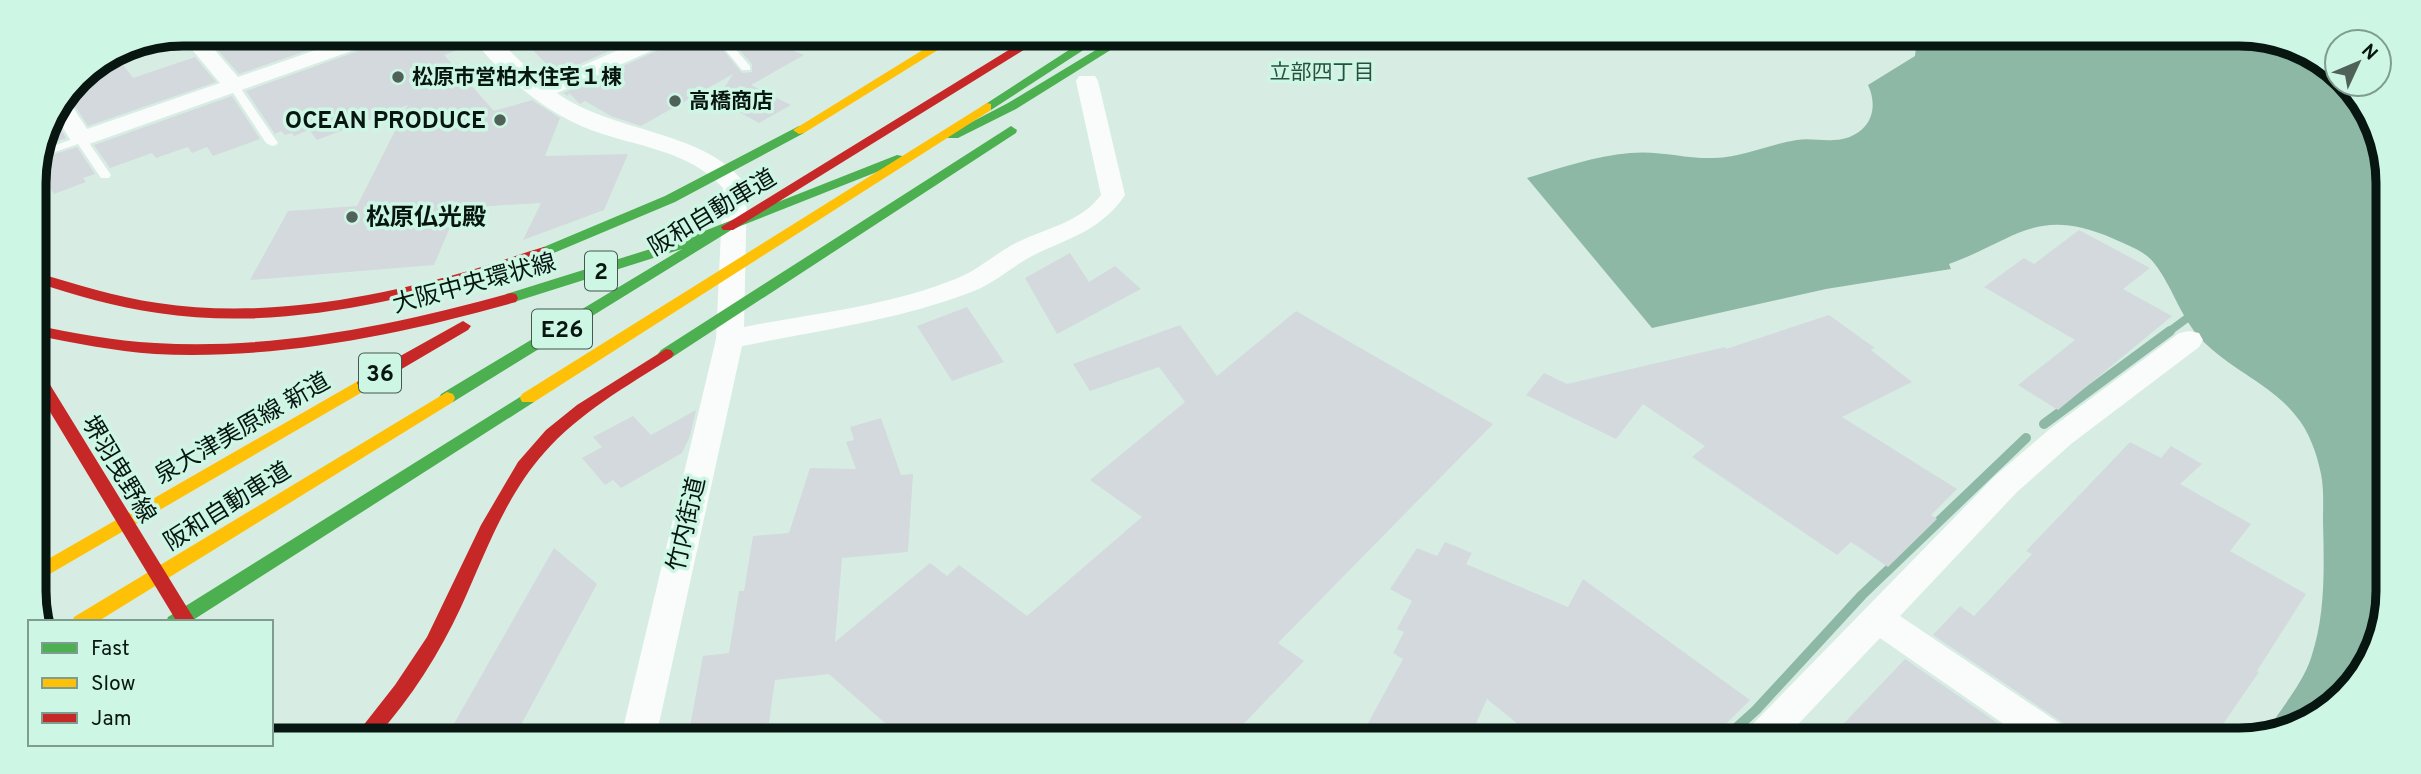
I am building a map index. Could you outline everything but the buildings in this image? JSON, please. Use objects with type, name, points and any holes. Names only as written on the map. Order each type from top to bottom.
[{"type":"main road","name":"大阪中央環状線","points":[[46,282],[80,296],[142,308],[244,313],[349,304],[416,292],[530,259],[601,231],[724,172],[937,46]]},
{"type":"main road","name":"阪和自動車道","points":[[84,620],[1024,46]]},
{"type":"main road","name":"E26","points":[[178,620],[1083,46]]},
{"type":"main road","name":"大阪中央環状線","points":[[46,332],[102,343],[175,349],[223,349],[337,339],[467,312],[665,249],[877,168],[1013,106],[1111,46]]},
{"type":"main road","points":[[1122,58],[1140,46]]},
{"type":"main road","points":[[371,728],[416,671],[451,609],[492,517],[538,451],[580,412],[730,325],[1030,118]]},
{"type":"main road","points":[[621,237],[724,172]]},
{"type":"main road","name":"泉大津美原線 新道","points":[[46,569],[416,351],[590,255]]},
{"type":"main road","name":"堺羽曳野線","points":[[46,392],[186,620]]},
{"type":"street","points":[[200,46],[233,85]]},
{"type":"street","points":[[65,113],[81,139],[341,46]]},
{"type":"street","points":[[494,46],[542,92],[577,116],[607,129],[699,156],[724,172]]},
{"type":"street","points":[[542,92],[639,46]]},
{"type":"street","points":[[730,325],[919,301],[972,282],[1009,256],[1104,210],[1113,195],[1087,81]]},
{"type":"street","name":"竹内街道","points":[[640,728],[730,325],[737,200],[735,187],[724,172]]},
{"type":"street","points":[[1772,728],[2006,484],[2061,436],[2189,340]]},
{"type":"street","points":[[1877,618],[2038,728]]},
{"type":"lane","points":[[727,46],[746,68]]},
{"type":"lane","points":[[233,85],[272,143]]},
{"type":"lane","points":[[49,151],[81,139],[106,175]]},
{"type":"shaded area","points":[[1914,46],[2257,47],[2274,50],[2307,64],[2323,75],[2323,98],[2346,98],[2352,106],[2368,138],[2376,182],[2376,592],[2371,627],[2357,660],[2329,695],[2307,710],[2271,725],[2307,668],[2316,641],[2322,607],[2323,492],[2312,443],[2301,422],[2286,405],[2201,339],[2187,321],[2161,272],[2141,252],[2087,229],[2065,225],[2045,226],[2027,230],[1949,264],[1951,269],[1826,289],[1652,328],[1527,178],[1617,155],[1641,152],[1714,158],[1797,140],[1845,138],[1855,134],[1868,122],[1873,105],[1868,85],[1915,56]]},
{"type":"waterway","points":[[2167,333],[2186,319]]},
{"type":"waterway","points":[[2044,424],[2170,331]]},
{"type":"waterway","points":[[1736,728],[1862,595],[2026,438]]},
{"type":"traffic: fast","points":[[987,107],[1083,46]]},
{"type":"traffic: fast","points":[[953,135],[1012,106],[1111,46]]},
{"type":"traffic: fast","points":[[544,252],[670,199],[799,130]]},
{"type":"traffic: fast","points":[[666,354],[1011,130]]},
{"type":"traffic: fast","points":[[511,298],[694,240],[897,159]]},
{"type":"traffic: fast","points":[[447,398],[728,227]]},
{"type":"traffic: fast","points":[[178,620],[528,398]]},
{"type":"traffic: slow","points":[[799,130],[938,46]]},
{"type":"traffic: slow","points":[[528,398],[987,107]]},
{"type":"traffic: slow","points":[[46,569],[365,383]]},
{"type":"traffic: slow","points":[[84,620],[447,398]]},
{"type":"traffic: jam","points":[[728,227],[1024,46]]},
{"type":"traffic: jam","points":[[46,281],[97,297],[160,309],[225,313],[290,310],[355,302],[419,289],[544,252]]},
{"type":"traffic: jam","points":[[46,332],[136,347],[257,347],[386,329],[511,298]]},
{"type":"traffic: jam","points":[[365,383],[463,326]]},
{"type":"traffic: jam","points":[[372,728],[402,691],[423,659],[451,608],[489,525],[511,486],[538,449],[582,409],[666,354]]},
{"type":"traffic: jam","points":[[46,392],[186,620]]},
{"type":"place","name":"松原市営柏木住宅１棟","points":[[398,77]]},
{"type":"place","name":"高橋商店","points":[[675,101]]},
{"type":"place","name":"OCEAN PRODUCE","points":[[500,120]]},
{"type":"place","name":"松原仏光殿","points":[[352,217]]},
{"type":"district","name":"立部四丁目","points":[[1322,72]]}]
